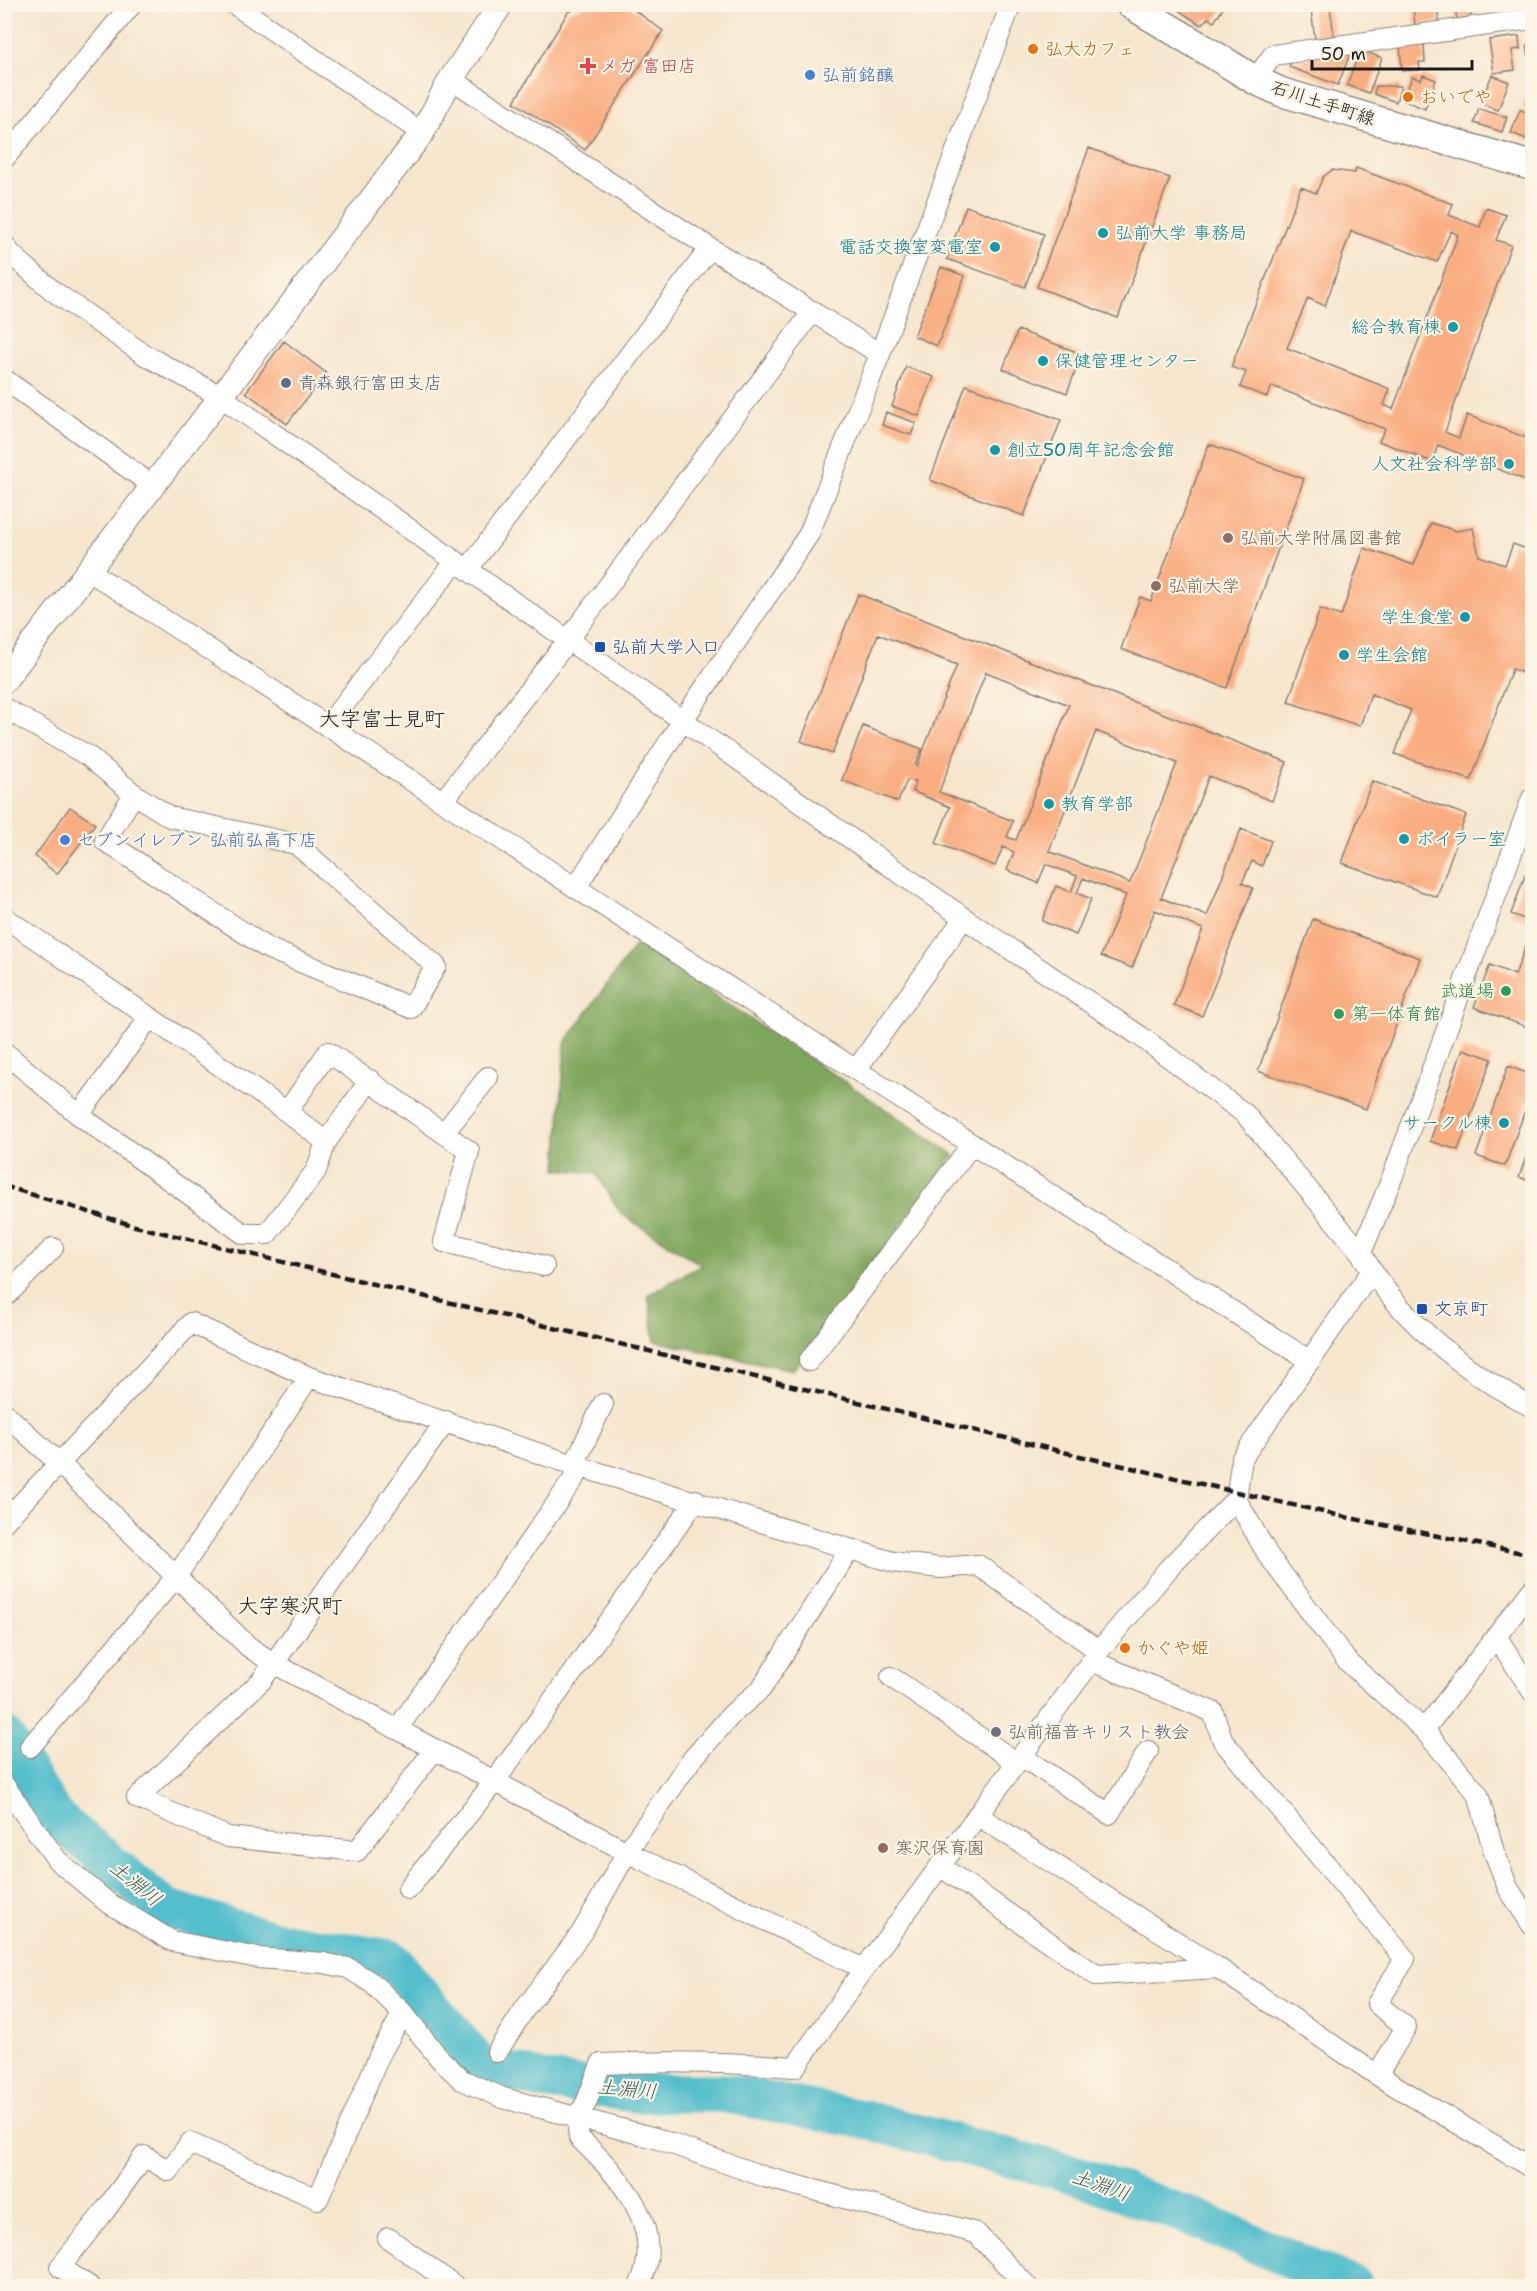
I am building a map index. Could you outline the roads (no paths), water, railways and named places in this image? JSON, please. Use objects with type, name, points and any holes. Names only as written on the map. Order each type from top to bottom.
[{"type":"main road","name":"石川土手町線","points":[[1130,4],[1255,80],[1281,92],[1533,166]]},
{"type":"street","points":[[4,159],[132,4]]},
{"type":"street","points":[[234,4],[422,133]]},
{"type":"street","points":[[4,681],[422,133],[451,80],[501,4]]},
{"type":"street","points":[[576,887],[683,720],[809,534],[880,354],[1011,4]]},
{"type":"street","points":[[1255,80],[1273,55],[1533,19]]},
{"type":"street","points":[[451,80],[710,248],[880,354]]},
{"type":"street","points":[[328,725],[462,565],[710,248]]},
{"type":"street","points":[[7,253],[53,291],[145,355],[220,396],[964,918],[1140,1036],[1245,1114],[1361,1253],[1371,1272],[1424,1330],[1500,1390],[1533,1407]]},
{"type":"street","points":[[444,800],[568,640],[813,311]]},
{"type":"street","points":[[4,379],[153,486]]},
{"type":"street","points":[[89,571],[856,1070],[1310,1361]]},
{"type":"street","points":[[4,708],[88,756],[134,794],[170,817],[296,844],[436,966],[411,1008],[267,948],[105,842],[134,794]]},
{"type":"street","points":[[1361,1253],[1392,1178],[1533,798]]},
{"type":"street","points":[[4,917],[287,1112],[326,1142]]},
{"type":"street","points":[[856,1070],[964,918]]},
{"type":"street","points":[[79,1115],[150,1017]]},
{"type":"street","points":[[287,1112],[328,1052],[469,1151],[444,1242],[544,1266]]},
{"type":"street","points":[[4,1053],[79,1115],[244,1234],[267,1234],[316,1171],[326,1142],[369,1080]]},
{"type":"street","points":[[444,1133],[488,1077]]},
{"type":"street","points":[[809,1361],[972,1144]]},
{"type":"street","points":[[4,1298],[53,1248]]},
{"type":"street","points":[[645,2285],[649,2249],[640,2211],[612,2169],[579,2138],[582,2110],[602,2064],[678,2061],[738,2062],[795,2067],[864,1969],[1095,1656],[1169,1568],[1236,1499],[1242,1458],[1371,1272]]},
{"type":"street","points":[[4,1522],[191,1323],[309,1377],[578,1466],[696,1500],[893,1562],[939,1568],[978,1565],[1095,1656],[1213,1712],[1223,1742],[1405,1959],[1377,2004],[1406,2028],[1377,2075]]},
{"type":"street","points":[[30,1748],[176,1577],[309,1377]]},
{"type":"street","points":[[398,1728],[578,1466],[603,1404]]},
{"type":"street","points":[[4,1413],[249,1647],[273,1663],[627,1852],[864,1969]]},
{"type":"street","points":[[435,1749],[357,1851],[228,1837],[137,1798],[261,1682],[446,1421]]},
{"type":"street","points":[[1236,1499],[1268,1555],[1347,1660],[1424,1730],[1478,1794],[1494,1852],[1508,1888],[1533,1925]]},
{"type":"street","points":[[408,1888],[495,1781],[696,1500]]},
{"type":"street","points":[[497,2052],[524,2010],[582,1932],[627,1852],[689,1763],[732,1714],[760,1689],[850,1549]]},
{"type":"street","points":[[1424,1730],[1533,1590]]},
{"type":"street","points":[[1496,1636],[1533,1691]]},
{"type":"street","points":[[891,1677],[1018,1759],[1109,1814],[1148,1751]]},
{"type":"street","points":[[4,1785],[57,1860],[107,1902],[172,1941],[258,1959],[324,1963],[348,1968],[372,1983],[403,2013],[440,2060],[462,2080],[502,2098],[582,2110],[765,2177],[976,2233],[1027,2286]]},
{"type":"street","points":[[977,1815],[1218,1968],[1377,2075],[1533,2168]]},
{"type":"street","points":[[940,1866],[1096,1975],[1218,1968]]},
{"type":"street","points":[[89,2286],[60,2267],[104,2212],[144,2156],[169,2170],[190,2143],[318,2199],[380,2054],[403,2013]]},
{"type":"street","points":[[388,2238],[455,2286]]},
{"type":"waterway","name":"土淵川","points":[[4,1736],[55,1817],[165,1908],[272,1940],[391,1959],[480,2065],[543,2080],[634,2093],[723,2093],[866,2120],[1076,2175],[1192,2217],[1354,2286]]},
{"type":"railway","points":[[4,1186],[135,1226],[1080,1456],[1345,1517],[1532,1555]]},
{"type":"place","name":"弘大カフェ","points":[[1033,49]]},
{"type":"place","name":"メガ 富田店","points":[[588,66]]},
{"type":"place","name":"弘前銘醸","points":[[810,75]]},
{"type":"place","name":"おいでや","points":[[1408,97]]},
{"type":"place","name":"弘前大学 事務局","points":[[1103,233]]},
{"type":"place","name":"電話交換室変電室","points":[[995,247]]},
{"type":"place","name":"総合教育棟","points":[[1453,327]]},
{"type":"place","name":"保健管理センター","points":[[1043,361]]},
{"type":"place","name":"青森銀行富田支店","points":[[286,383]]},
{"type":"place","name":"創立50周年記念会館","points":[[995,450]]},
{"type":"place","name":"人文社会科学部","points":[[1509,464]]},
{"type":"place","name":"弘前大学附属図書館","points":[[1228,538]]},
{"type":"place","name":"弘前大学","points":[[1156,586]]},
{"type":"place","name":"学生食堂","points":[[1465,617]]},
{"type":"place","name":"弘前大学入口","points":[[600,647]]},
{"type":"place","name":"学生会館","points":[[1344,655]]},
{"type":"place","name":"教育学部","points":[[1049,804]]},
{"type":"place","name":"ボイラー室","points":[[1404,839]]},
{"type":"place","name":"セブンイレブン 弘前弘高下店","points":[[65,840]]},
{"type":"place","name":"武道場","points":[[1506,991]]},
{"type":"place","name":"第一体育館","points":[[1339,1014]]},
{"type":"place","name":"サークル棟","points":[[1504,1123]]},
{"type":"place","name":"文京町","points":[[1422,1309]]},
{"type":"place","name":"かぐや姫","points":[[1125,1648]]},
{"type":"place","name":"弘前福音キリスト教会","points":[[996,1732]]},
{"type":"place","name":"寒沢保育園","points":[[883,1848]]},
{"type":"district","name":"大字富士見町","points":[[382,719]]},
{"type":"district","name":"大字寒沢町","points":[[290,1606]]}]
